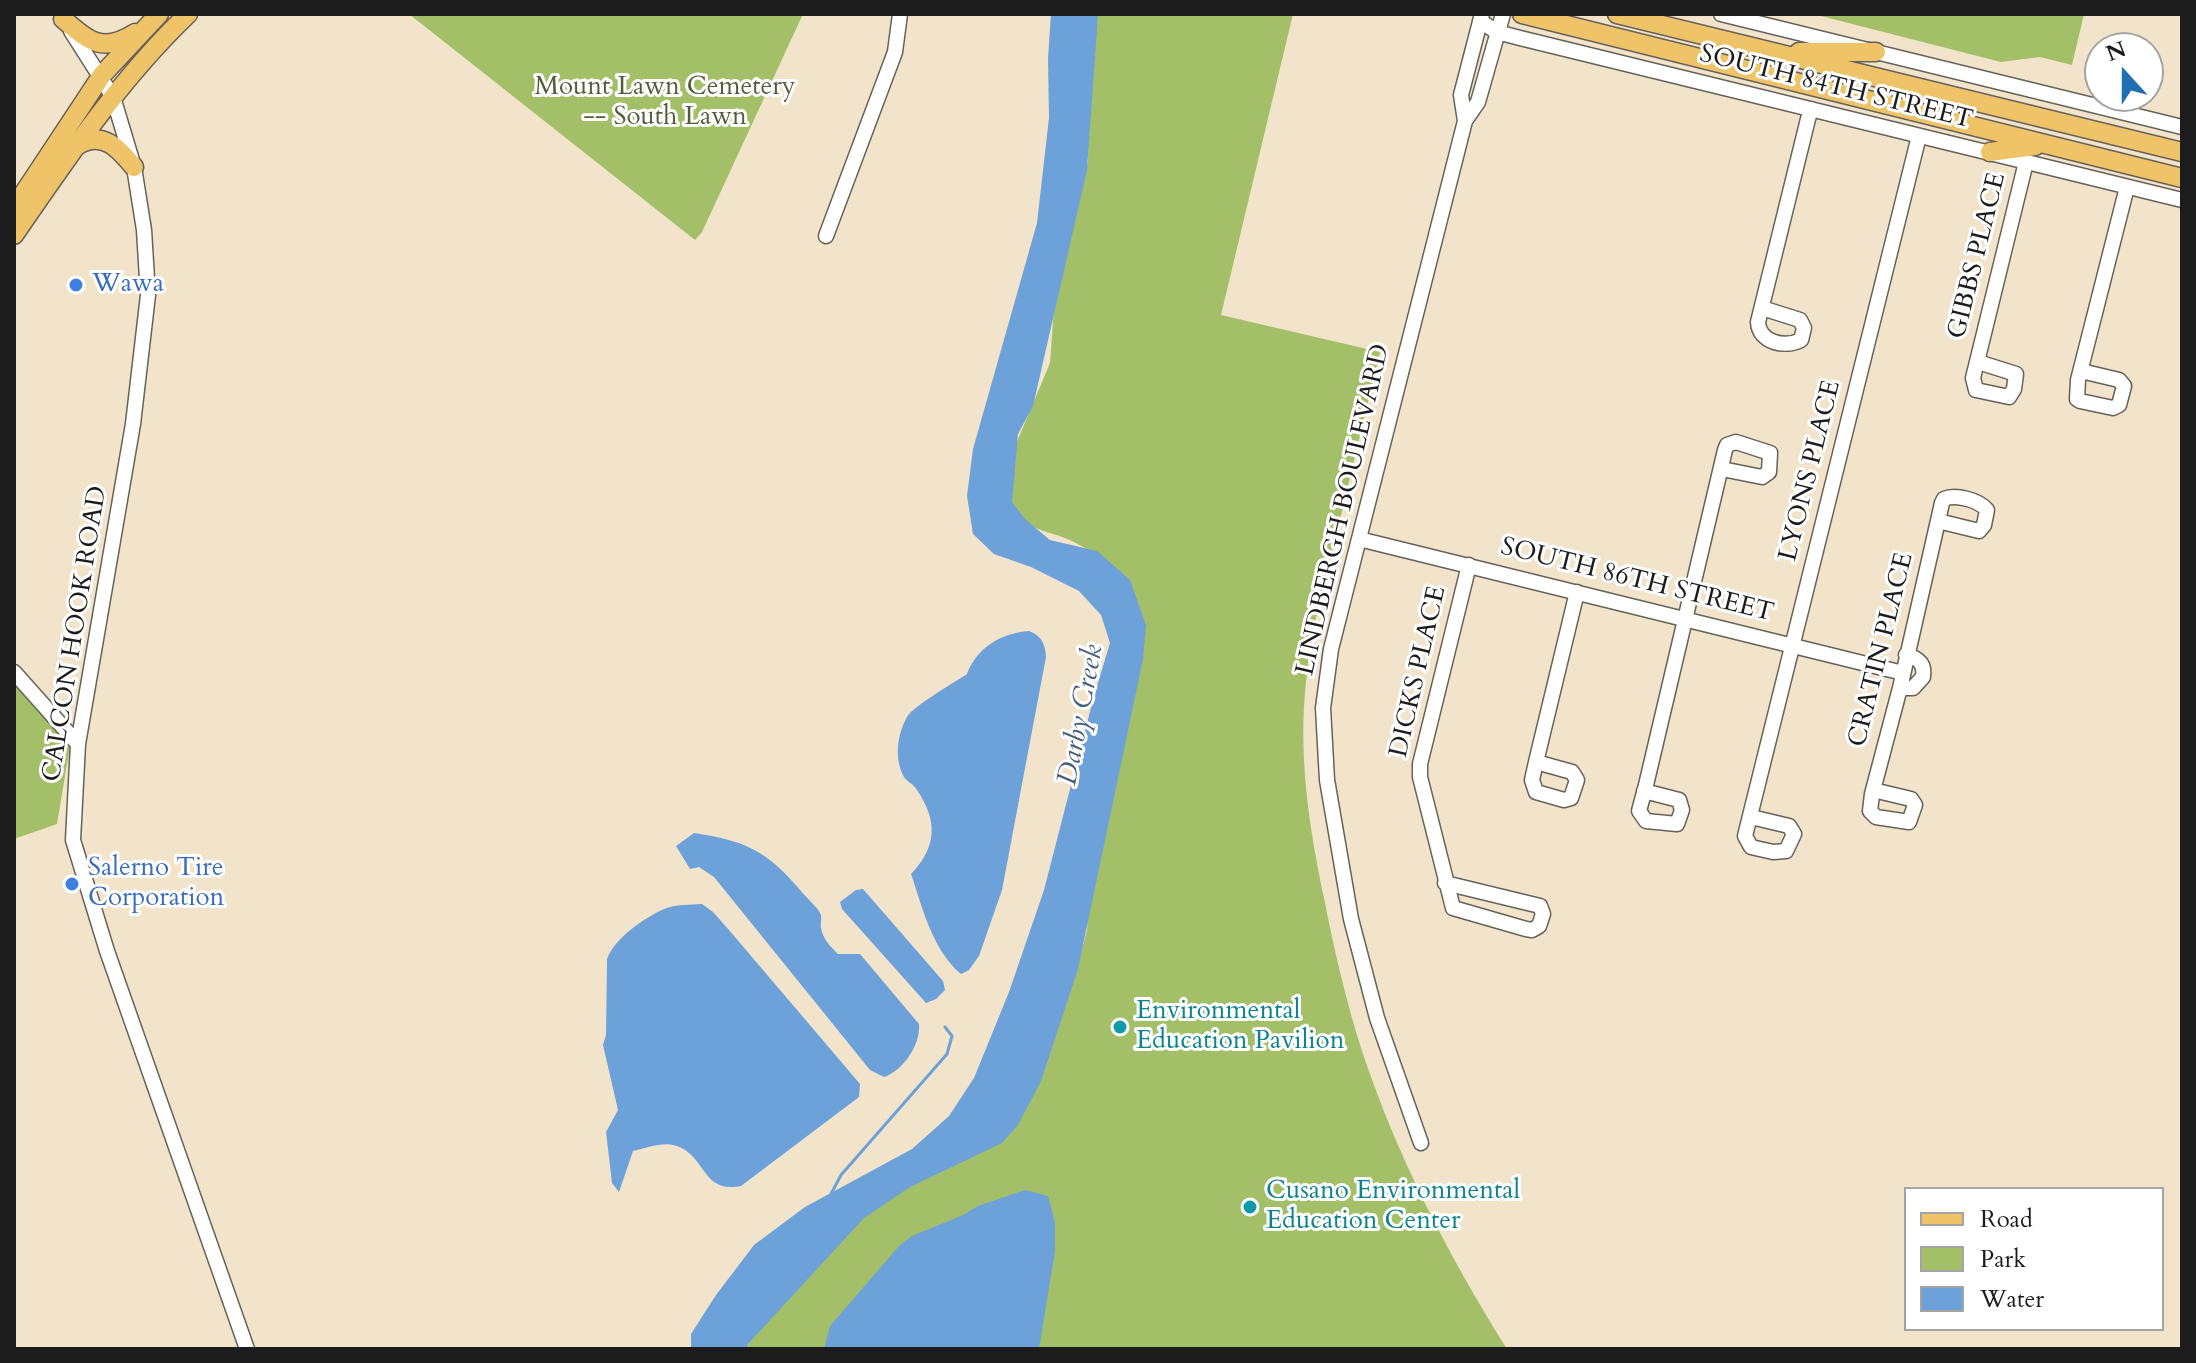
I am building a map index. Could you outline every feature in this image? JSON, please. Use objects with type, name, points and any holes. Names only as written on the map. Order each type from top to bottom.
[{"type":"main road","points":[[14,235],[113,97],[149,52],[188,14]]},
{"type":"main road","name":"SOUTH 84TH STREET","points":[[1522,14],[2182,178]]},
{"type":"main road","name":"SOUTH 84TH STREET","points":[[1617,14],[2182,152]]},
{"type":"main road","points":[[62,16],[89,40],[110,44],[133,34],[158,15]]},
{"type":"main road","points":[[14,208],[102,75],[158,15]]},
{"type":"main road","points":[[1769,51],[1876,52]]},
{"type":"main road","points":[[78,145],[94,139],[107,141],[120,150],[134,167]]},
{"type":"main road","points":[[1990,152],[2046,144]]},
{"type":"street","points":[[826,236],[895,52],[900,14]]},
{"type":"street","name":"LINDBERGH BOULEVARD","points":[[1421,1143],[1377,1018],[1354,933],[1327,780],[1323,708],[1331,649],[1465,121],[1478,102],[1503,14]]},
{"type":"street","name":"SOUTH 84TH STREET","points":[[1721,14],[2182,127]]},
{"type":"street","name":"CALCON HOOK ROAD","points":[[62,16],[102,75],[113,97],[134,167],[144,230],[147,304],[133,424],[78,744],[73,840],[107,951],[247,1349]]},
{"type":"street","name":"LINDBERGH BOULEVARD","points":[[1465,121],[1461,95],[1481,18]]},
{"type":"street","name":"SOUTH 84TH STREET","points":[[1481,18],[1497,32],[2182,200]]},
{"type":"street","points":[[1762,308],[1811,109]]},
{"type":"street","name":"LYONS PLACE","points":[[1751,817],[1919,136]]},
{"type":"street","name":"GIBBS PLACE","points":[[1978,362],[2026,162]]},
{"type":"street","points":[[2081,371],[2127,187]]},
{"type":"street","points":[[1644,791],[1722,469]]},
{"type":"street","name":"CRATIN PLACE","points":[[1873,790],[1938,521]]},
{"type":"street","name":"SOUTH 86TH STREET","points":[[1359,539],[1793,644],[1901,680]]},
{"type":"street","name":"DICKS PLACE","points":[[1445,883],[1540,906],[1543,914],[1539,926],[1526,929],[1457,910],[1451,904],[1445,883],[1420,777],[1420,764],[1469,565]]},
{"type":"street","points":[[1536,762],[1577,592]]},
{"type":"street","points":[[14,672],[78,744]]},
{"type":"green space","name":"Mount Lawn Cemetery -- South Lawn","points":[[409,14],[803,14],[702,232],[695,240]]},
{"type":"green space","points":[[1090,14],[1293,14],[1221,315],[1380,352],[1311,646],[1303,737],[1310,818],[1341,975],[1376,1090],[1426,1204],[1464,1278],[1507,1349],[747,1349],[753,1327],[791,1271],[903,1187],[1076,972],[1087,930],[1143,624],[1128,585],[1108,564],[1072,541],[1032,526],[1009,510],[1013,451],[1050,363],[1056,280],[1088,161]]},
{"type":"green space","points":[[1813,14],[2084,14],[2072,65],[2040,57],[2001,62]]},
{"type":"green space","points":[[14,681],[70,746],[57,824],[14,839]]},
{"type":"water","points":[[1051,14],[1098,14],[1087,170],[1033,406],[1018,434],[1012,502],[1025,519],[1050,540],[1097,551],[1130,580],[1146,625],[1143,659],[1078,969],[1041,1081],[1018,1125],[1002,1143],[910,1187],[864,1218],[748,1344],[747,1349],[691,1349],[691,1334],[754,1245],[805,1207],[912,1149],[949,1116],[974,1078],[1009,992],[1044,890],[1110,643],[1101,615],[1079,591],[1031,567],[994,554],[973,534],[967,496],[973,449],[1037,223],[1049,118]]},
{"type":"water","points":[[1029,631],[1042,641],[1046,657],[1002,890],[979,956],[969,970],[961,974],[936,941],[911,874],[926,854],[932,834],[924,801],[901,770],[899,739],[907,717],[925,701],[967,674],[984,649],[1000,638]]},
{"type":"water","points":[[694,833],[741,844],[765,857],[817,909],[821,915],[823,936],[835,951],[838,954],[860,954],[919,1024],[914,1048],[898,1069],[884,1077],[870,1070],[714,877],[699,867],[690,869],[676,846]]},
{"type":"water","points":[[863,889],[943,981],[945,990],[936,999],[926,1003],[842,909],[840,902],[856,890]]},
{"type":"water","points":[[702,904],[729,930],[860,1084],[859,1097],[741,1186],[719,1185],[686,1151],[666,1144],[633,1151],[619,1192],[612,1183],[606,1132],[618,1110],[603,1045],[606,1035],[607,959],[623,936],[648,918],[669,907]]},
{"type":"water","points":[[1025,1190],[1048,1196],[1055,1222],[1055,1251],[1039,1349],[824,1349],[830,1326],[899,1246],[912,1236],[978,1206]]},
{"type":"waterway","points":[[831,1194],[841,1175],[947,1054],[952,1036],[945,1027]]},
{"type":"place","name":"Wawa","points":[[76,285]]},
{"type":"place","name":"Salerno Tire Corporation","points":[[72,884]]},
{"type":"place","name":"Environmental Education Pavilion","points":[[1120,1027]]},
{"type":"place","name":"Cusano Environmental Education Center","points":[[1250,1207]]},
{"type":"water label","name":"Darby Creek","points":[[1082,715]]}]
